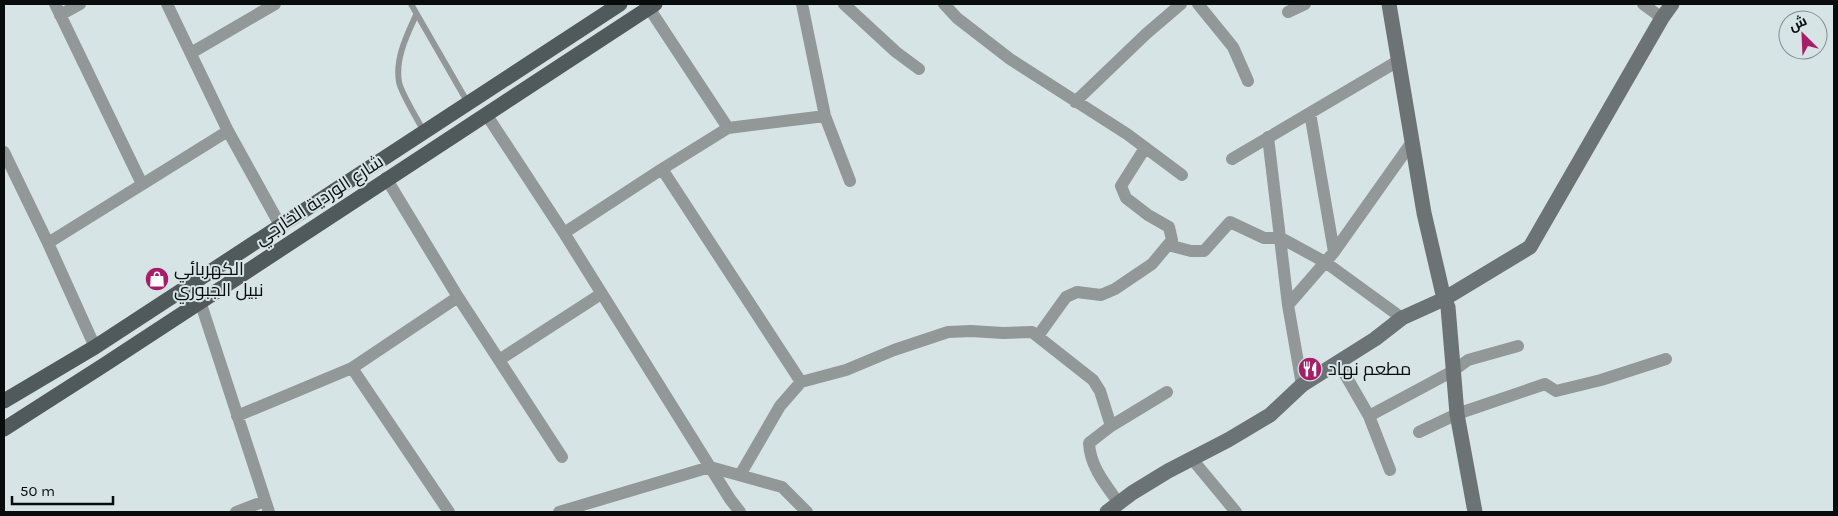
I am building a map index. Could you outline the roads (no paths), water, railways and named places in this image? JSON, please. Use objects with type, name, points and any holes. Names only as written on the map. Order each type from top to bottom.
[{"type":"main road","name":"شارع الوردية الخارجي","points":[[4,401],[95,347],[620,4]]},
{"type":"main road","name":"شارع الوردية الخارجي","points":[[4,428],[96,370],[386,178],[652,6]]},
{"type":"main road","points":[[574,33],[573,40],[575,45],[579,49],[585,50]]},
{"type":"main road","points":[[508,76],[519,84],[517,94]]},
{"type":"street","points":[[80,4],[58,10],[142,184]]},
{"type":"street","points":[[167,4],[228,131],[280,225]]},
{"type":"street","points":[[191,53],[274,4]]},
{"type":"street","points":[[802,4],[825,116],[850,181]]},
{"type":"street","points":[[844,4],[896,52],[919,69]]},
{"type":"street","points":[[944,4],[957,18],[1010,59],[1127,134],[1182,175]]},
{"type":"street","points":[[1075,102],[1146,34],[1181,4]]},
{"type":"street","points":[[1198,4],[1232,47],[1248,80]]},
{"type":"street","points":[[1288,12],[1305,4]]},
{"type":"street","points":[[1389,4],[1424,213],[1444,299],[1448,307],[1458,414],[1476,512]]},
{"type":"street","points":[[1643,4],[1662,18]]},
{"type":"street","points":[[1167,392],[1112,426],[1090,443],[1090,454],[1113,507],[1168,471],[1228,440],[1270,415],[1302,385],[1339,364],[1402,318],[1444,299],[1530,247],[1552,212],[1662,18],[1672,4]]},
{"type":"street","points":[[652,6],[728,128]]},
{"type":"street","points":[[1232,159],[1398,61]]},
{"type":"street","points":[[1310,113],[1334,252]]},
{"type":"street","points":[[486,114],[564,233],[740,512]]},
{"type":"street","points":[[564,233],[662,168],[728,128],[825,116]]},
{"type":"street","points":[[48,242],[228,131]]},
{"type":"street","points":[[1268,137],[1288,305],[1302,385]]},
{"type":"street","points":[[1288,305],[1334,252],[1412,142]]},
{"type":"street","points":[[1038,336],[1066,297],[1077,292],[1101,295],[1115,289],[1152,264],[1172,240],[1169,227],[1148,215],[1126,198],[1121,186],[1144,148]]},
{"type":"street","points":[[4,152],[48,242],[95,347]]},
{"type":"street","points":[[662,168],[802,382]]},
{"type":"street","points":[[386,178],[458,297],[562,457]]},
{"type":"street","points":[[1168,245],[1204,252],[1230,222],[1264,238],[1280,238],[1325,262],[1402,318]]},
{"type":"street","points":[[499,360],[601,294]]},
{"type":"street","points":[[236,416],[352,368],[458,297]]},
{"type":"street","points":[[200,301],[267,507],[236,512]]},
{"type":"street","points":[[740,476],[780,406],[802,382],[846,370],[894,350],[948,332],[1032,332],[1093,380],[1100,391],[1112,426]]},
{"type":"street","points":[[1368,416],[1453,371],[1468,360],[1518,346]]},
{"type":"street","points":[[1419,432],[1458,414],[1545,384],[1556,391],[1601,380],[1666,359]]},
{"type":"street","points":[[1339,364],[1368,416],[1390,470]]},
{"type":"street","points":[[352,368],[449,512]]},
{"type":"street","points":[[1192,459],[1236,512]]},
{"type":"street","points":[[559,512],[710,467],[782,487],[807,512]]},
{"type":"lane","points":[[411,4],[468,103]]},
{"type":"lane","points":[[416,14],[403,44],[399,66],[399,83],[424,132]]},
{"type":"place","name":"الكهربائي نبيل الجبوري","points":[[157,279]]},
{"type":"place","name":"مطعم نهاد","points":[[1310,369]]}]
